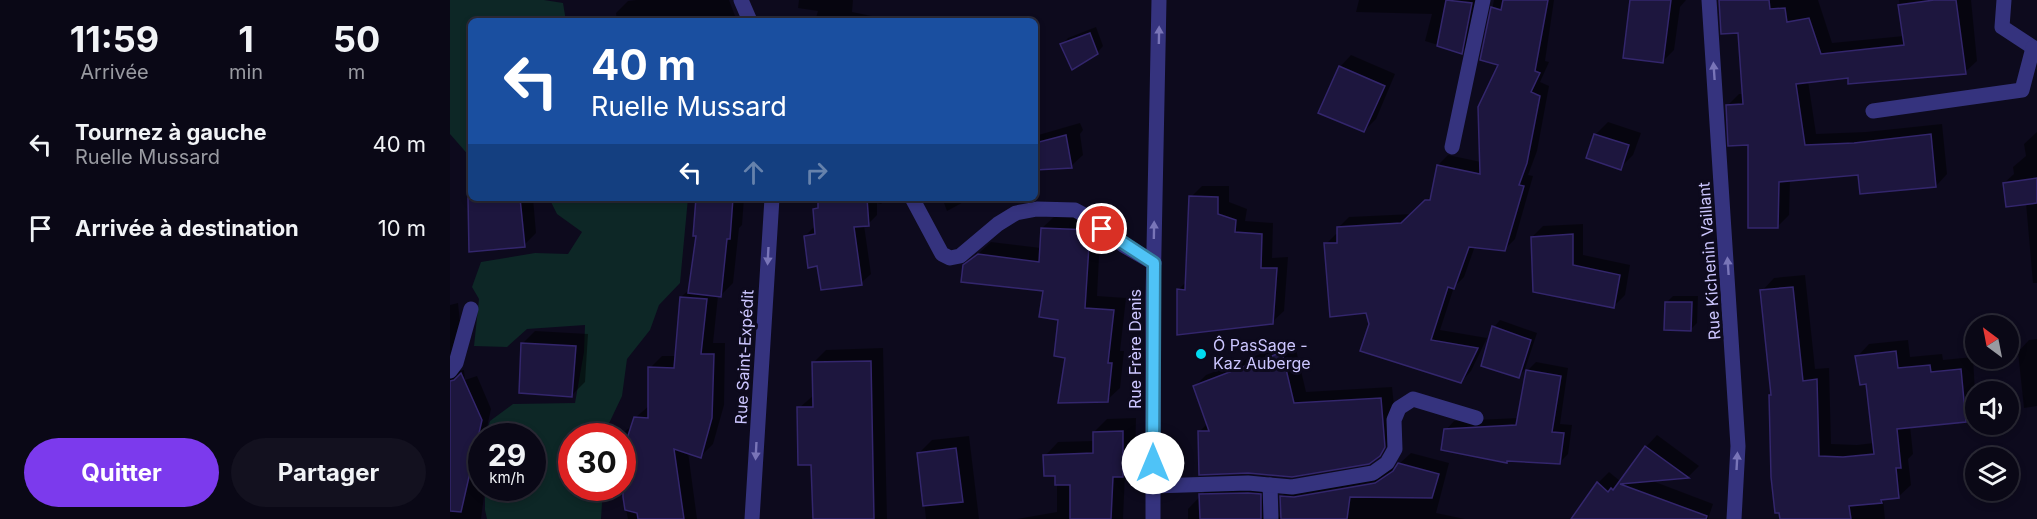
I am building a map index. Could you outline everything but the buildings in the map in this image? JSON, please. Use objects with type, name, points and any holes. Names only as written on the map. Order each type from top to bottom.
[{"type":"street","points":[[741,0],[749,18]]},
{"type":"street","name":"Rue Frère Denis","points":[[1153,519],[1154,263],[1159,0]]},
{"type":"street","points":[[1452,147],[1483,0]]},
{"type":"street","name":"Rue Kichenin Vaillant","points":[[1709,0],[1738,446],[1734,519]]},
{"type":"street","points":[[1873,111],[2022,90],[2035,49],[2002,27],[2004,0]]},
{"type":"street","name":"Rue Saint-Expédit","points":[[752,519],[772,201]]},
{"type":"street","points":[[914,201],[942,254],[951,258],[960,256],[998,224],[1016,213],[1037,209],[1075,210],[1090,218],[1123,245],[1154,263]]},
{"type":"street","points":[[450,371],[456,363],[471,309]]},
{"type":"street","points":[[1153,486],[1248,483],[1292,487],[1373,473],[1387,463],[1395,448],[1394,420],[1399,408],[1413,399],[1476,418]]},
{"type":"street","points":[[1270,485],[1271,519]]},
{"type":"green space","points":[[450,0],[544,0],[563,3],[566,18],[468,18],[468,155],[450,134]]},
{"type":"green space","points":[[550,201],[688,201],[680,283],[659,305],[650,330],[627,359],[622,396],[609,423],[558,423],[558,501],[602,501],[601,519],[487,519],[485,501],[546,501],[546,423],[489,423],[513,404],[575,403],[584,352],[585,325],[527,329],[507,347],[474,346],[479,299],[472,287],[481,262],[535,253],[568,254],[582,232],[557,214]]},
{"type":"place","name":"Ô PasSage - Kaz Auberge","points":[[1201,354]]},
{"type":"route","points":[[1102,229],[1123,245],[1154,263],[1153,463]]}]
